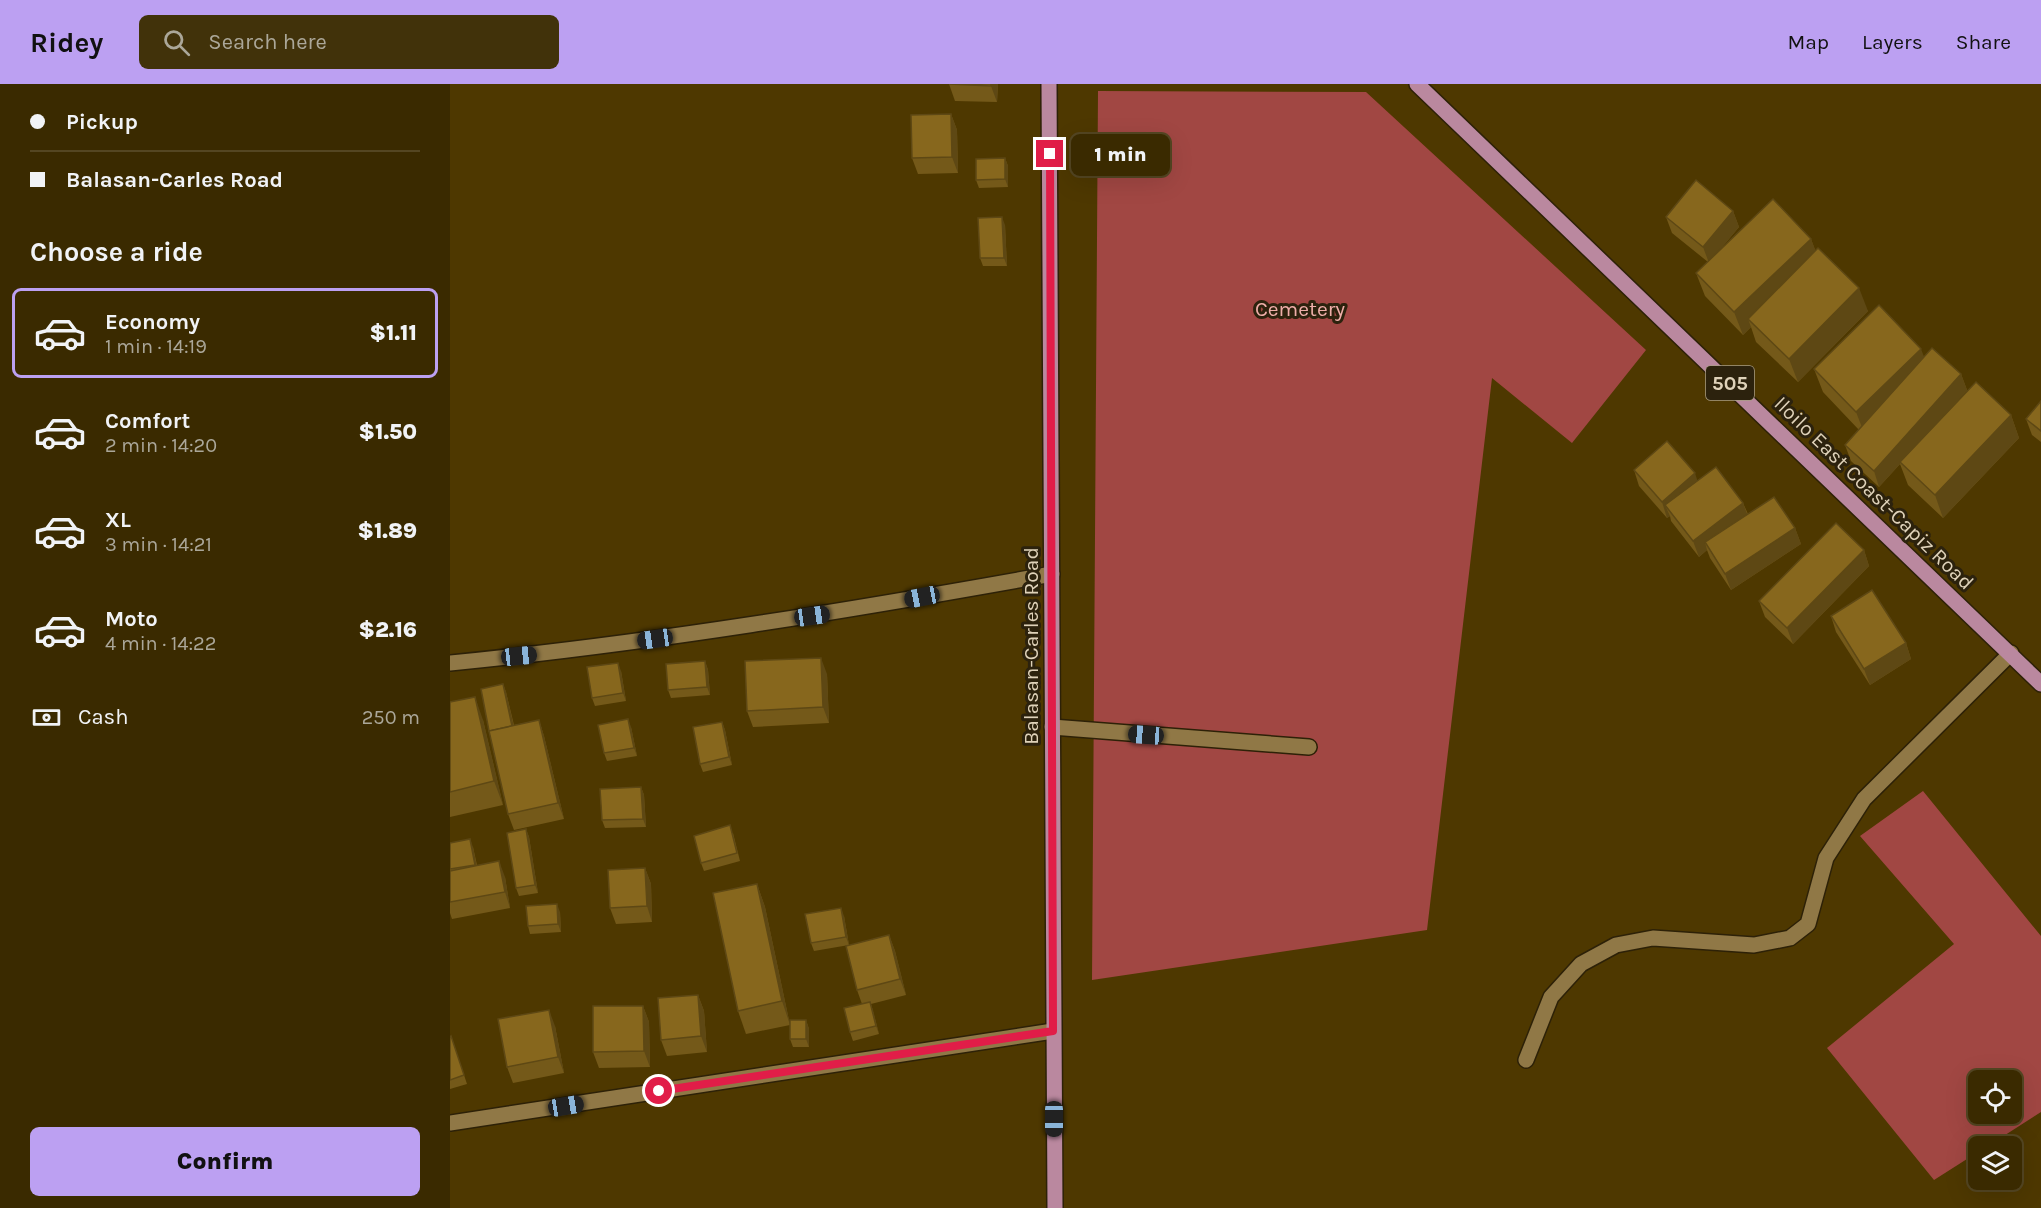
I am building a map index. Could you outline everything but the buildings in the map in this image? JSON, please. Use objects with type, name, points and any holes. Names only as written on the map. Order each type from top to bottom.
[{"type":"main road","name":"Balasan-Carles Road","points":[[1049,84],[1055,1208]]},
{"type":"main road","name":"Iloilo East Coast-Capiz Road","points":[[1417,84],[2011,652],[2041,684]]},
{"type":"street","points":[[450,663],[566,651],[857,609],[1052,574]]},
{"type":"street","points":[[1526,1060],[1551,997],[1581,964],[1616,945],[1653,938],[1754,945],[1790,938],[1808,924],[1826,858],[1864,799],[2011,652]]},
{"type":"street","points":[[1052,727],[1309,747]]},
{"type":"street","points":[[450,1124],[1053,1031]]},
{"type":"green space","name":"Cemetery","points":[[1098,91],[1366,92],[1646,350],[1572,443],[1492,378],[1427,930],[1092,980]]},
{"type":"green space","points":[[1923,791],[2041,936],[2041,1112],[2004,1136],[1968,1136],[1968,1158],[1934,1180],[1827,1048],[1954,944],[1860,836]]},
{"type":"route","points":[[659,1091],[1053,1031],[1050,154]]}]
